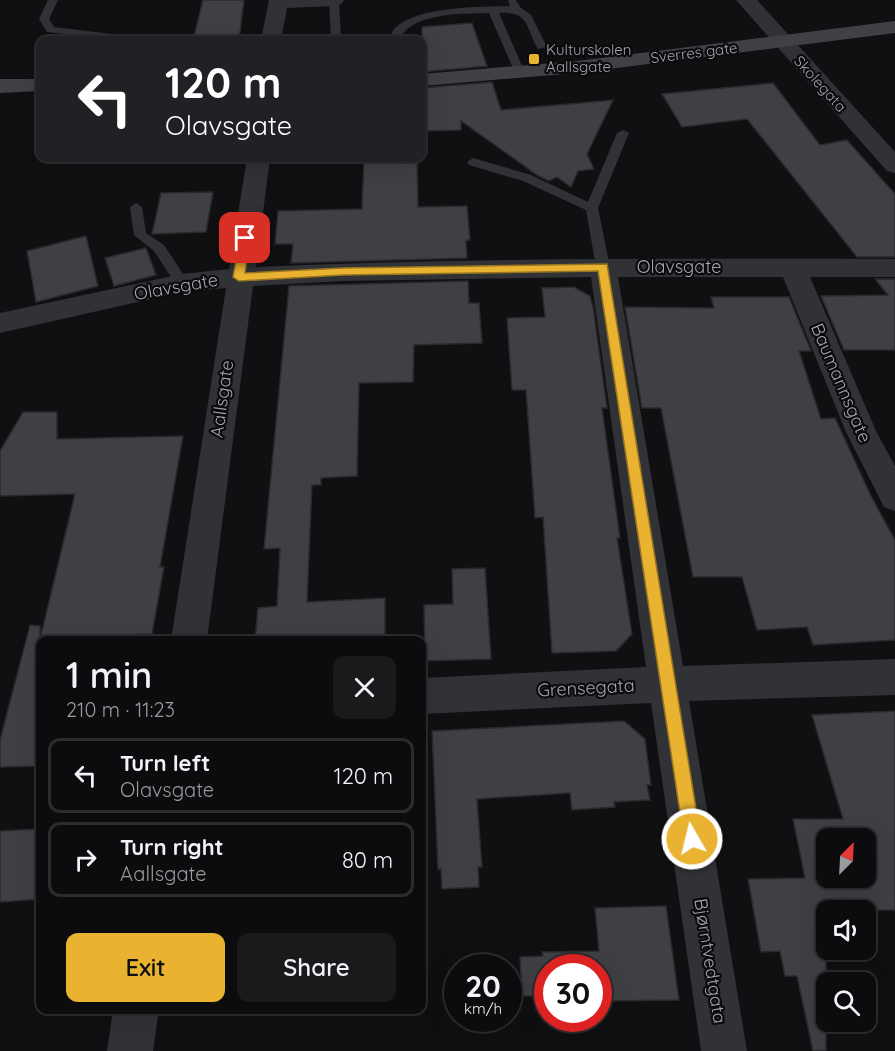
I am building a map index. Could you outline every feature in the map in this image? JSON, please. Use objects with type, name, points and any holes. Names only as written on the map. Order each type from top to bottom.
[{"type":"street","points":[[272,36],[279,1],[334,0]]},
{"type":"street","name":"Skolegata","points":[[747,0],[782,42],[895,166]]},
{"type":"street","name":"Sverres gate","points":[[426,80],[520,73],[895,27]]},
{"type":"street","points":[[0,86],[36,85]]},
{"type":"street","name":"Aallsgate","points":[[190,636],[239,277],[257,162]]},
{"type":"street","name":"Olavsgate","points":[[0,323],[182,283],[239,277],[343,272],[603,267],[895,268]]},
{"type":"street","name":"Bjørntvedtgata","points":[[603,267],[724,1051]]},
{"type":"street","name":"Baumannsgate","points":[[792,267],[861,432],[895,497]]},
{"type":"street","name":"Grensegata","points":[[426,696],[668,684],[895,677]]},
{"type":"street","points":[[130,1051],[135,1014]]},
{"type":"lane","points":[[53,0],[44,19],[51,30],[102,36]]},
{"type":"lane","points":[[334,0],[336,36]]},
{"type":"lane","points":[[396,36],[404,26],[423,18],[493,10],[514,4],[526,15],[542,47]]},
{"type":"lane","points":[[493,10],[520,73]]},
{"type":"lane","points":[[603,267],[592,208],[623,133]]},
{"type":"lane","points":[[472,162],[527,178],[592,208]]},
{"type":"lane","points":[[136,207],[140,236],[159,248],[182,283]]},
{"type":"building","points":[[203,0],[244,0],[240,36],[194,36]]},
{"type":"building","points":[[472,23],[487,66],[426,72],[426,36],[422,36],[422,27]]},
{"type":"building","points":[[492,82],[501,110],[613,100],[587,154],[594,169],[578,171],[571,187],[557,177],[549,181],[537,175],[461,121],[461,130],[426,131],[426,88]]},
{"type":"building","points":[[773,83],[820,145],[847,140],[895,194],[895,257],[857,257],[747,119],[682,127],[662,94]]},
{"type":"building","points":[[364,162],[417,162],[418,207],[467,206],[470,240],[466,240],[467,258],[291,263],[293,244],[275,244],[278,211],[362,209]]},
{"type":"building","points":[[213,192],[206,232],[152,234],[161,193]]},
{"type":"building","points":[[86,236],[98,286],[36,302],[27,251]]},
{"type":"building","points":[[146,248],[156,275],[114,286],[105,258]]},
{"type":"building","points":[[875,279],[895,279],[895,350],[844,350],[821,296],[888,295]]},
{"type":"building","points":[[468,281],[469,303],[479,303],[482,343],[414,345],[413,382],[359,383],[357,476],[321,478],[321,485],[312,485],[307,602],[385,598],[385,635],[255,636],[258,608],[277,606],[280,548],[264,549],[289,286]]},
{"type":"building","points":[[574,287],[590,296],[593,307],[607,408],[602,408],[620,538],[617,538],[632,634],[616,651],[552,653],[543,517],[535,518],[526,390],[512,390],[507,318],[545,317],[542,288]]},
{"type":"building","points":[[711,297],[789,297],[811,351],[799,351],[821,419],[835,418],[871,496],[895,540],[895,640],[813,645],[807,627],[757,630],[742,577],[693,577],[661,408],[642,408],[625,307],[714,308]]},
{"type":"building","points":[[23,412],[57,412],[57,439],[183,436],[160,567],[164,567],[152,634],[41,636],[75,494],[0,496],[0,451]]},
{"type":"building","points":[[485,568],[491,659],[426,661],[424,605],[453,604],[452,569]]},
{"type":"building","points":[[30,625],[40,626],[40,636],[36,636],[36,766],[0,767],[0,740]]},
{"type":"building","points":[[895,711],[895,910],[876,910],[876,900],[816,900],[816,960],[826,960],[826,972],[816,972],[816,1032],[826,1032],[826,1050],[813,1051],[797,976],[785,976],[780,951],[761,952],[748,879],[805,878],[793,819],[843,819],[812,715]]},
{"type":"building","points":[[624,721],[645,739],[651,785],[647,785],[650,800],[614,802],[615,807],[572,810],[570,793],[477,799],[482,867],[478,867],[479,887],[442,889],[441,869],[438,870],[432,731]]},
{"type":"building","points":[[36,829],[36,899],[0,902],[0,831]]},
{"type":"building","points":[[666,906],[679,1000],[612,1001],[612,954],[542,954],[542,952],[599,951],[595,908]]},
{"type":"building","points":[[534,956],[534,996],[522,996],[522,957]]},
{"type":"place","name":"Kulturskolen Aallsgate","points":[[534,59]]},
{"type":"route","points":[[245,238],[239,277],[343,272],[603,267],[692,839]]}]
